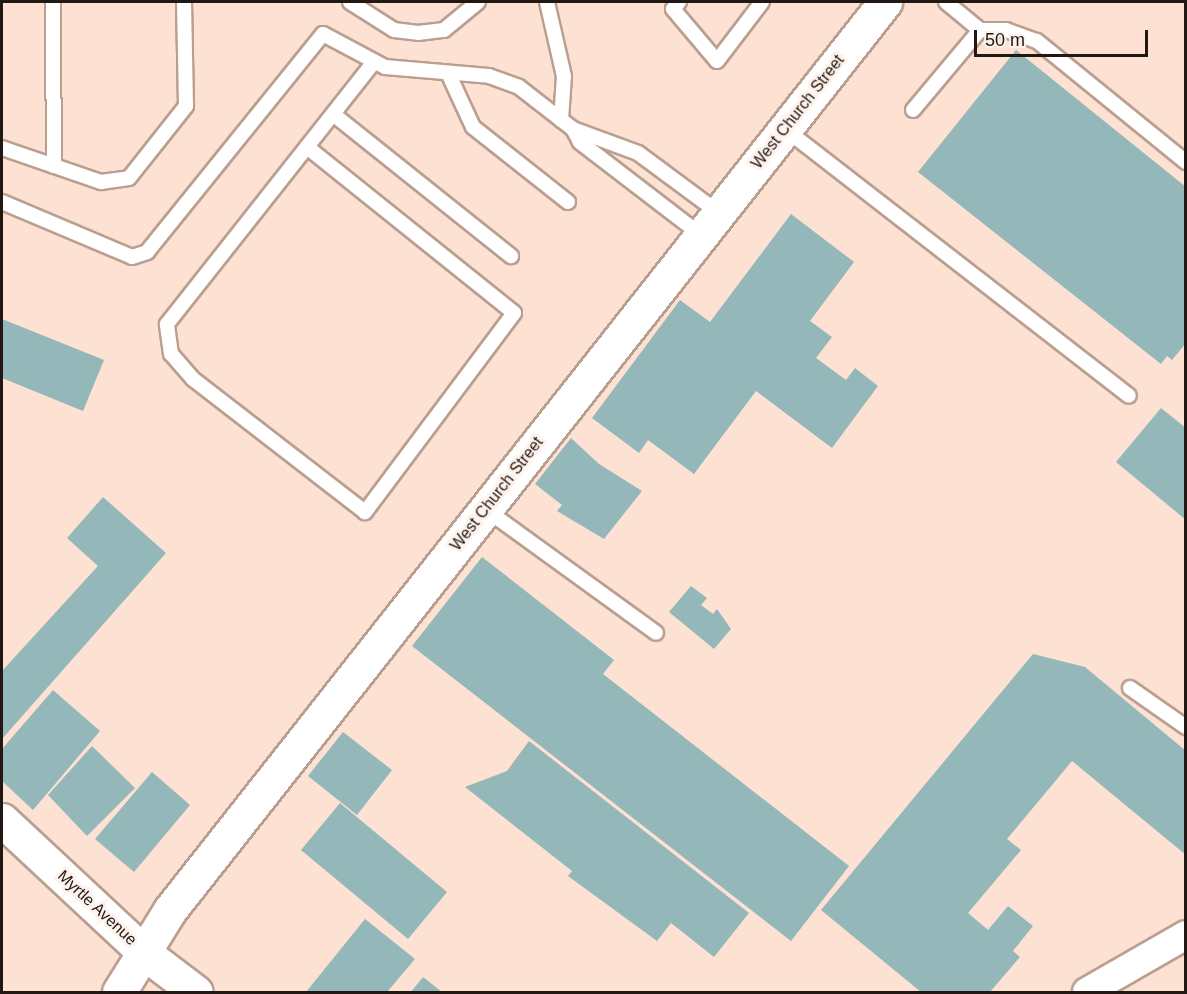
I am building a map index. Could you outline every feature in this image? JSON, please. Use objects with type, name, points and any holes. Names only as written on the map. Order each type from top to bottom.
[{"type":"street","name":"West Church Street","points":[[119,993],[147,955],[170,910],[885,2]]},
{"type":"street","name":"Myrtle Avenue","points":[[2,820],[147,955],[196,993]]},
{"type":"street","points":[[1087,993],[1185,935]]},
{"type":"lane","points":[[53,2],[54,166]]},
{"type":"lane","points":[[2,148],[101,182],[129,178],[186,106],[184,2]]},
{"type":"lane","points":[[350,2],[394,30],[418,33],[444,30],[477,2]]},
{"type":"lane","points":[[547,2],[564,76],[561,120]]},
{"type":"lane","points":[[679,2],[673,9],[717,61],[762,2]]},
{"type":"lane","points":[[945,2],[980,30],[1006,30],[1036,41],[1185,162]]},
{"type":"lane","points":[[913,110],[980,30]]},
{"type":"lane","points":[[2,202],[132,257],[147,252],[323,34],[374,62],[450,75],[489,76],[519,87],[573,129],[639,153],[710,224]]},
{"type":"lane","points":[[307,147],[514,313],[365,512],[193,379],[171,354],[167,324],[374,62]]},
{"type":"lane","points":[[450,75],[473,127],[568,202]]},
{"type":"lane","points":[[333,114],[512,256]]},
{"type":"lane","points":[[573,129],[580,142],[710,224]]},
{"type":"lane","points":[[785,129],[1129,396]]},
{"type":"lane","points":[[485,509],[656,633]]},
{"type":"lane","points":[[1130,688],[1185,727]]},
{"type":"building","points":[[1016,50],[1186,187],[1186,343],[1172,360],[1167,356],[1161,364],[918,172]]},
{"type":"building","points":[[791,214],[854,262],[810,321],[832,337],[816,358],[846,380],[855,368],[878,386],[832,448],[756,391],[694,474],[648,440],[639,453],[592,418],[680,300],[710,322]]},
{"type":"building","points":[[2,319],[104,360],[83,411],[2,378]]},
{"type":"building","points":[[1161,408],[1186,428],[1186,520],[1116,462]]},
{"type":"building","points":[[571,438],[599,464],[642,491],[604,539],[557,511],[562,505],[535,484]]},
{"type":"building","points":[[103,497],[166,553],[2,739],[2,671],[98,566],[67,538]]},
{"type":"building","points":[[482,557],[614,660],[603,674],[849,866],[791,941],[412,646]]},
{"type":"building","points":[[691,586],[707,598],[701,605],[713,614],[717,609],[731,629],[714,649],[669,612]]},
{"type":"building","points":[[1033,654],[1085,667],[1186,751],[1186,855],[1072,761],[1007,839],[1021,850],[968,913],[988,930],[1008,906],[1033,926],[1013,951],[1020,957],[990,992],[921,992],[821,910]]},
{"type":"building","points":[[53,690],[100,731],[33,810],[2,781],[2,749]]},
{"type":"building","points":[[343,732],[392,770],[357,815],[308,776]]},
{"type":"building","points":[[529,741],[749,913],[714,957],[671,923],[657,941],[568,876],[572,871],[465,787],[507,771]]},
{"type":"building","points":[[92,746],[135,788],[87,836],[48,795]]},
{"type":"building","points":[[152,772],[190,805],[134,872],[95,839]]},
{"type":"building","points":[[340,803],[447,892],[408,939],[301,850]]},
{"type":"building","points":[[365,919],[415,959],[387,992],[306,992]]},
{"type":"building","points":[[423,977],[442,992],[411,992]]}]
